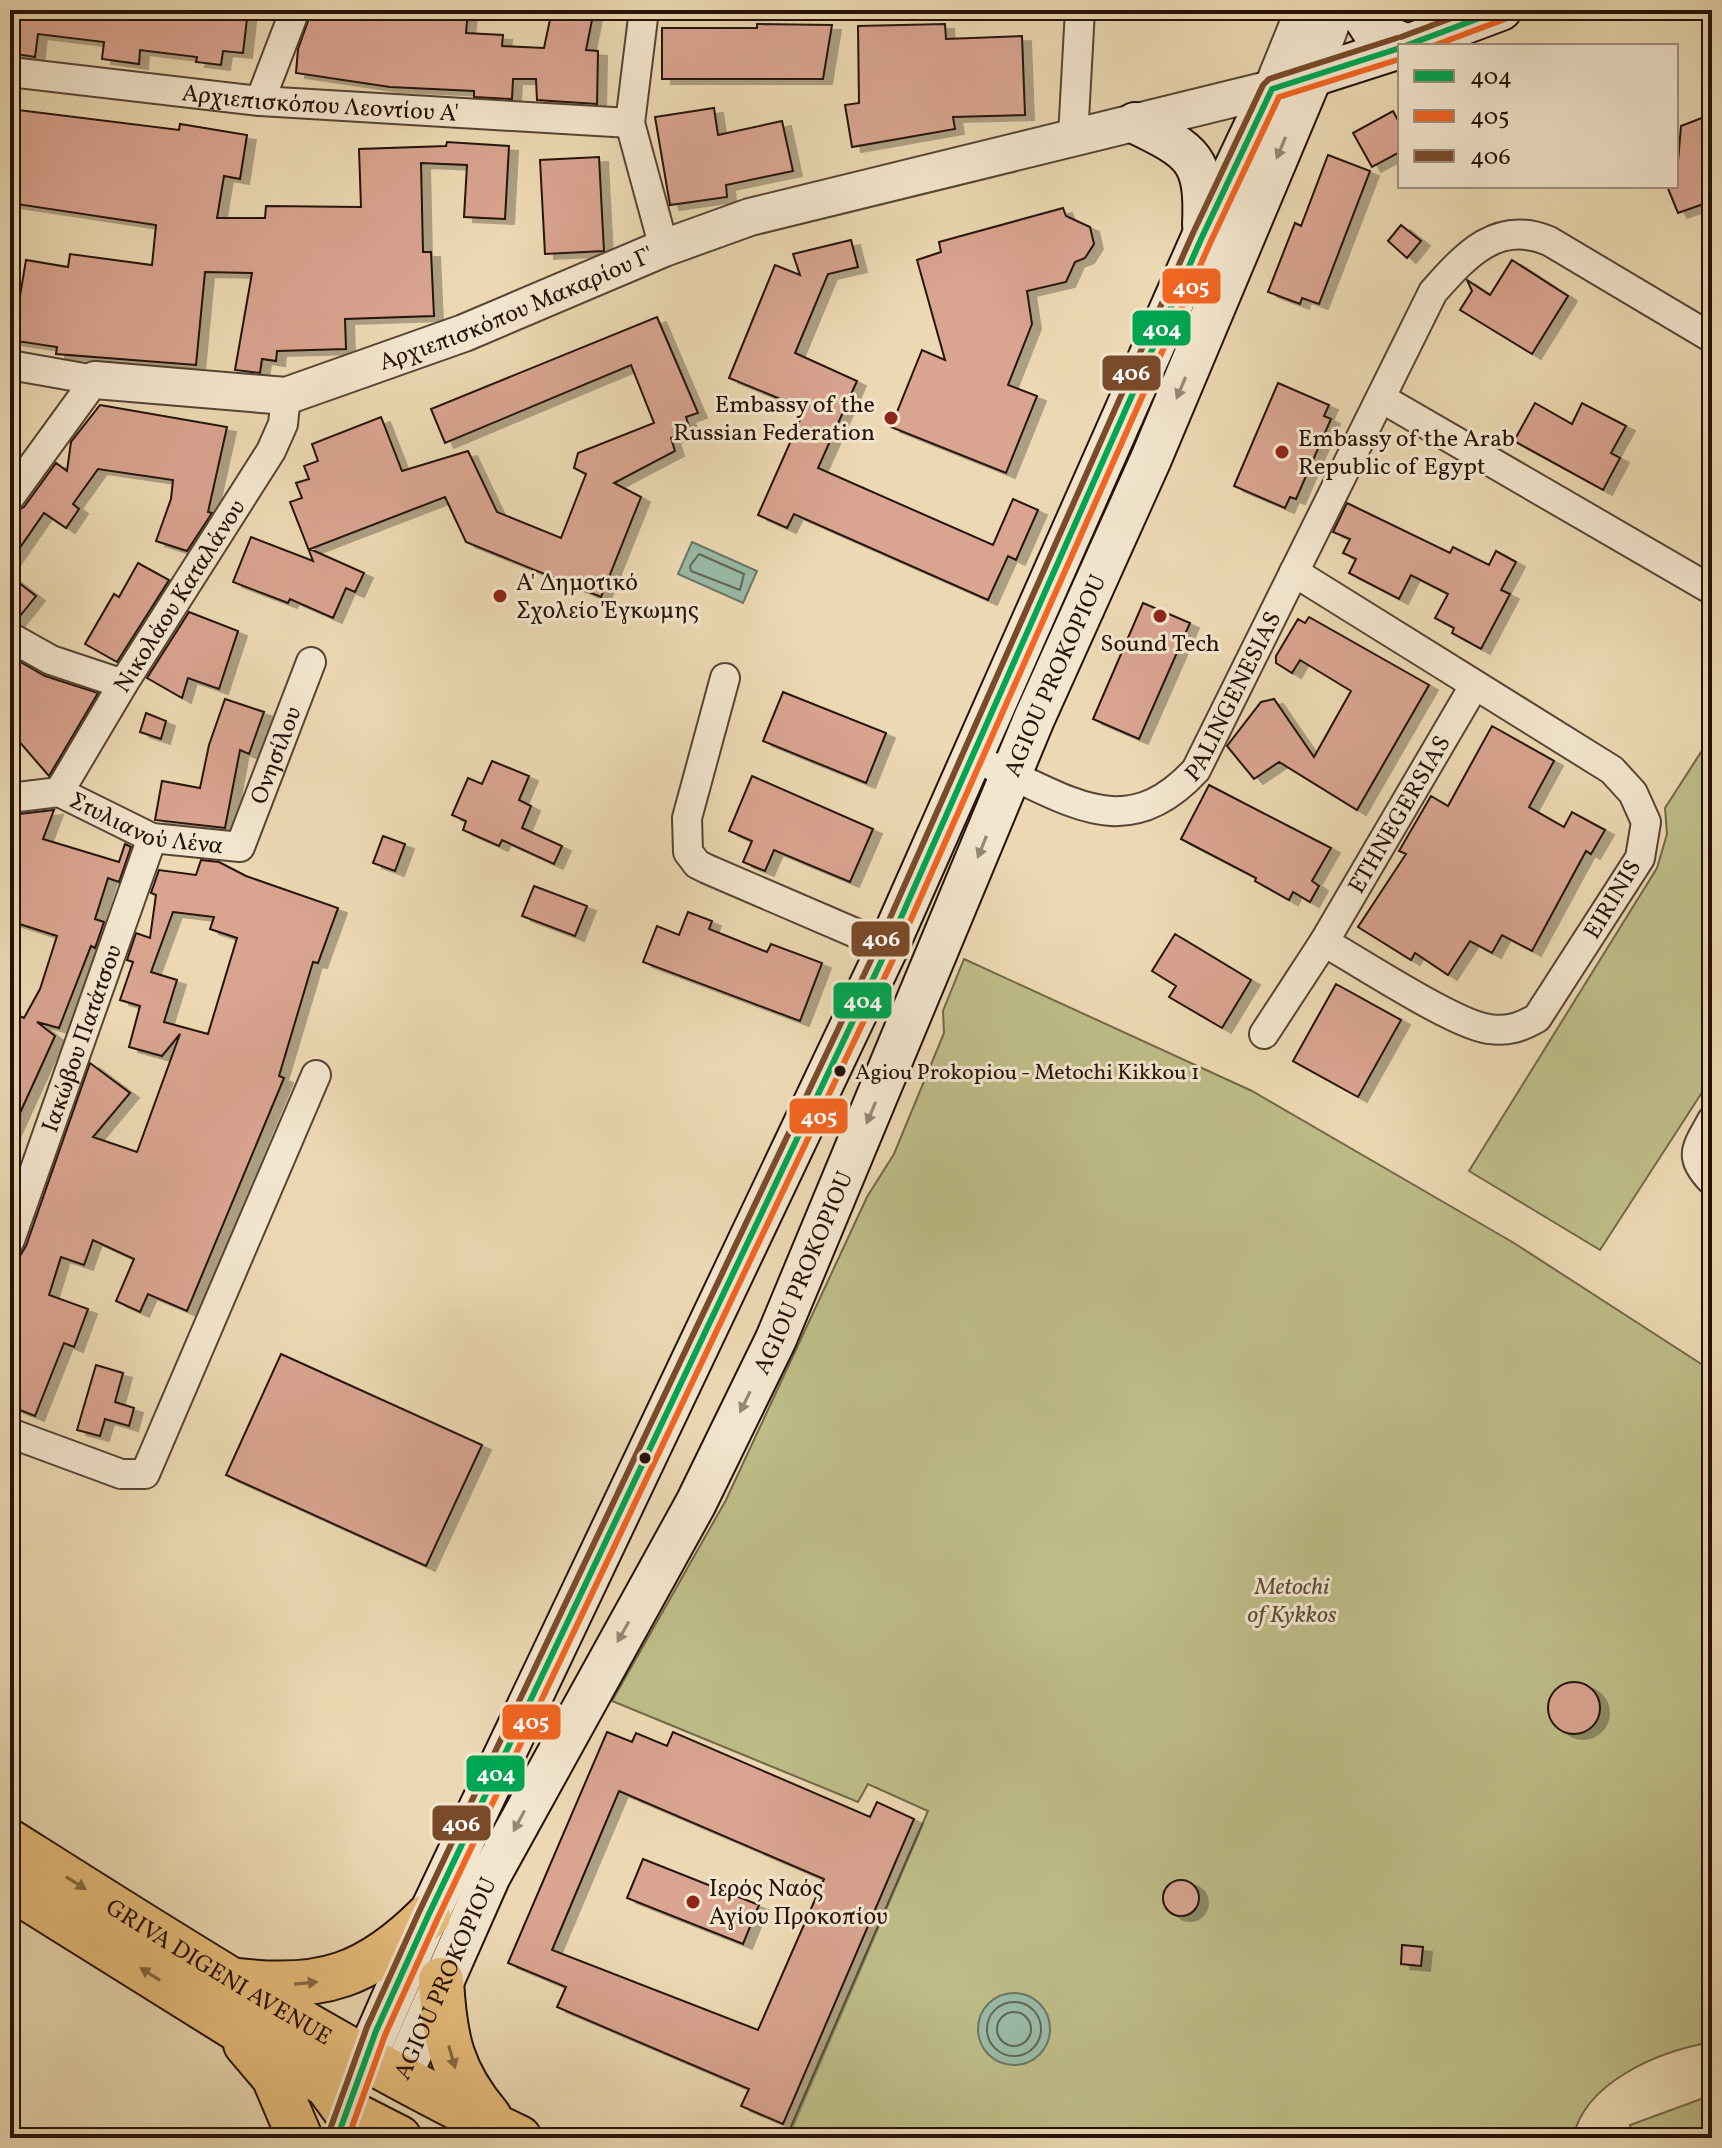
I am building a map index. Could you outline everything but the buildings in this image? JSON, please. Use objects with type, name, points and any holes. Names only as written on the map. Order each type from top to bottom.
[{"type":"main road","points":[[1359,10],[1372,30],[1400,44]]},
{"type":"main road","points":[[1409,44],[1501,10]]},
{"type":"main road","points":[[1272,89],[1398,48]]},
{"type":"main road","name":"AGIOU PROKOPIOU","points":[[368,2107],[441,1980],[497,1862],[696,1503],[776,1339],[1011,774],[1151,459],[1312,76]]},
{"type":"main road","name":"AGIOU PROKOPIOU","points":[[368,2107],[428,1916],[888,947],[1202,237],[1272,89]]},
{"type":"main road","points":[[1135,123],[1177,143],[1197,164],[1205,192],[1202,237]]},
{"type":"main road","name":"GRIVA DIGENI AVENUE","points":[[10,1842],[368,2107],[492,2135]]},
{"type":"main road","name":"GRIVA DIGENI AVENUE","points":[[10,1887],[222,1998]]},
{"type":"main road","points":[[300,2138],[274,2077],[222,1998],[344,1976],[382,1958],[428,1916]]},
{"type":"main road","points":[[441,1980],[445,2027],[456,2072],[492,2135]]},
{"type":"street","points":[[260,101],[295,10]]},
{"type":"street","points":[[644,10],[630,123],[664,248]]},
{"type":"street","points":[[1073,137],[1080,10]]},
{"type":"street","points":[[1135,123],[1272,89],[1304,10]]},
{"type":"street","points":[[1312,76],[1336,10]]},
{"type":"street","name":"Αρχιεπισκόπου Λεοντίου Α'","points":[[10,72],[260,101],[630,123]]},
{"type":"street","name":"Αρχιεπισκόπου Μακαρίου Γ'","points":[[95,380],[286,396],[464,333],[664,248],[750,217],[1135,123]]},
{"type":"street","name":"PALINGENESIAS","points":[[971,757],[1082,806],[1121,814],[1153,805],[1176,791],[1196,770],[1433,292],[1462,260],[1486,242],[1531,233],[1712,338]]},
{"type":"street","points":[[10,365],[95,380],[10,497]]},
{"type":"street","name":"Νικολάου Καταλάνου","points":[[59,792],[123,684],[271,451],[283,424],[286,396]]},
{"type":"street","points":[[1381,398],[1712,590]]},
{"type":"street","name":"EIRINIS","points":[[1294,572],[1612,770],[1633,793],[1646,822],[1640,858],[1537,1018],[1521,1027],[1503,1030],[1469,1023],[1324,942]]},
{"type":"street","points":[[10,637],[51,660],[123,684]]},
{"type":"street","name":"Ονησίλου","points":[[240,847],[311,662]]},
{"type":"street","points":[[725,678],[687,818],[688,852],[697,864],[707,869],[888,947]]},
{"type":"street","name":"ETHNEGERSIAS","points":[[1264,1034],[1324,942],[1474,686]]},
{"type":"street","name":"Στυλιανού Λένα","points":[[10,798],[59,792],[152,838],[240,847]]},
{"type":"street","name":"Ιακώβου Πατάτσου","points":[[10,1240],[152,838]]},
{"type":"street","points":[[10,1433],[121,1474],[145,1474],[316,1075]]},
{"type":"street","points":[[1712,1120],[1696,1150],[1698,1167],[1712,1181]]},
{"type":"green space","points":[[1712,735],[1712,1077],[1600,1250],[1469,1171],[1657,868],[1667,834],[1665,808]]},
{"type":"green space","name":"Metochi of Kykkos","points":[[964,959],[1252,1091],[1514,1243],[1712,1371],[1712,2042],[1648,2061],[1609,2085],[1592,2100],[1580,2118],[1573,2138],[786,2138],[928,1811],[868,1784],[858,1802],[612,1701],[726,1500],[867,1197],[894,1154],[944,1033],[943,1011]]},
{"type":"green space","points":[[1712,2095],[1712,2138],[1635,2138],[1630,2125]]},
{"type":"water","points":[[692,542],[757,571],[743,603],[678,574]]},
{"type":"water","points":[[1014,1993],[1034,1999],[1044,2009],[1050,2029],[1044,2049],[1034,2059],[1014,2065],[994,2059],[984,2049],[978,2029],[984,2009],[994,1999]]},
{"type":"transit line","name":"406","points":[[1401,37],[1473,10]]},
{"type":"transit line","name":"404","points":[[1410,44],[1501,10]]},
{"type":"transit line","name":"405","points":[[1438,44],[1505,19]]},
{"type":"transit line","name":"406","points":[[328,2135],[367,2027],[419,1912],[879,943],[1193,233],[1263,85],[1269,79],[1397,38]]},
{"type":"transit line","name":"404","points":[[337,2138],[376,2031],[428,1916],[888,947],[1202,237],[1272,89],[1398,49]]},
{"type":"transit line","name":"405","points":[[348,2138],[385,2035],[437,1920],[897,951],[1211,241],[1279,97],[1398,60]]},
{"type":"place","name":"Embassy of the Russian Federation","points":[[891,418]]},
{"type":"place","name":"Embassy of the Arab Republic of Egypt","points":[[1282,452]]},
{"type":"place","name":"Α' Δημοτικό Σχολείο Έγκωμης","points":[[500,596]]},
{"type":"place","name":"Sound Tech","points":[[1160,616]]},
{"type":"place","name":"Agiou Prokopiou - Metochi Kikkou 1","points":[[840,1071]]},
{"type":"place","name":"Ιερός Ναός Αγίου Προκοπίου","points":[[693,1902]]}]
